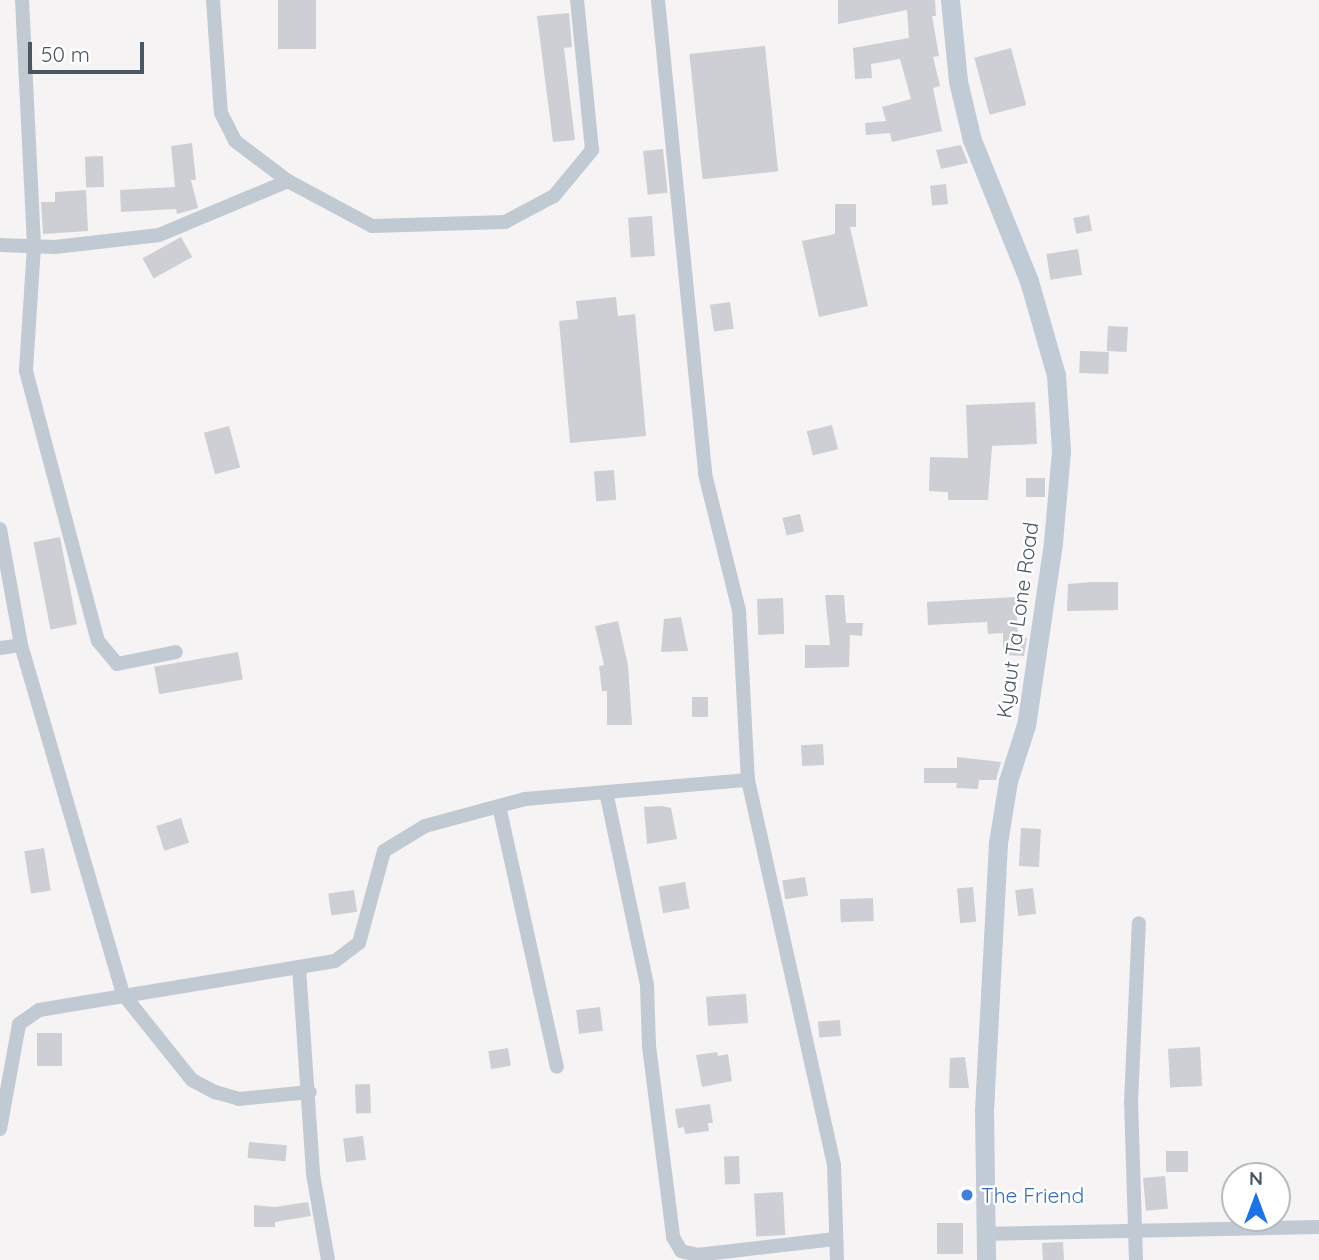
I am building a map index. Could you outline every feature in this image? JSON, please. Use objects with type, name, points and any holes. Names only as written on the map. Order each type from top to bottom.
[{"type":"main road","name":"Kyaut Ta Lone Road","points":[[950,0],[958,81],[972,140],[1029,281],[1056,374],[1061,451],[1054,543],[1026,725],[1009,781],[998,843],[984,1110],[986,1260]]},
{"type":"street","points":[[22,0],[34,246],[26,371],[98,641],[117,664],[176,652]]},
{"type":"street","points":[[213,0],[221,113],[235,141],[288,181],[372,226],[505,222],[554,196],[592,150],[577,0]]},
{"type":"street","points":[[658,0],[705,474],[739,610],[748,780],[834,1165],[837,1260]]},
{"type":"street","points":[[0,245],[34,246],[159,235],[288,181]]},
{"type":"street","points":[[0,529],[21,645],[123,994],[192,1080],[215,1092],[239,1099],[310,1092]]},
{"type":"street","points":[[0,648],[21,645]]},
{"type":"street","points":[[0,1129],[19,1024],[39,1010],[335,961],[359,943],[384,851],[425,826],[524,799],[748,780]]},
{"type":"street","points":[[606,792],[647,985],[649,1046],[673,1237],[681,1251],[697,1255],[835,1239]]},
{"type":"street","points":[[499,806],[557,1067]]},
{"type":"street","points":[[1136,1260],[1131,1103],[1139,923]]},
{"type":"street","points":[[299,967],[310,1092],[313,1174],[328,1260]]},
{"type":"street","points":[[984,1234],[1319,1227]]},
{"type":"building","points":[[278,0],[316,0],[316,49],[278,49]]},
{"type":"building","points":[[838,0],[935,0],[936,16],[932,16],[939,56],[933,57],[940,86],[933,88],[942,131],[892,142],[890,133],[866,135],[865,123],[886,121],[882,107],[911,99],[900,59],[871,64],[872,78],[855,79],[853,48],[909,38],[907,10],[838,24]]},
{"type":"building","points":[[569,13],[572,47],[564,48],[575,140],[553,142],[537,16]]},
{"type":"building","points":[[765,46],[778,171],[703,179],[689,54]]},
{"type":"building","points":[[1011,48],[1026,105],[990,115],[974,58]]},
{"type":"building","points":[[192,143],[196,180],[191,180],[198,208],[177,214],[176,209],[121,212],[120,190],[175,187],[171,146]]},
{"type":"building","points":[[961,145],[968,163],[941,169],[936,150]]},
{"type":"building","points":[[663,149],[668,193],[648,195],[643,151]]},
{"type":"building","points":[[103,156],[104,187],[86,188],[85,157]]},
{"type":"building","points":[[946,184],[948,204],[932,206],[930,186]]},
{"type":"building","points":[[86,190],[88,231],[43,234],[41,202],[55,202],[55,192]]},
{"type":"building","points":[[835,204],[856,204],[856,227],[850,227],[868,306],[819,317],[802,241],[835,234]]},
{"type":"building","points":[[1089,215],[1092,231],[1076,234],[1073,218]]},
{"type":"building","points":[[652,216],[655,256],[631,258],[628,218]]},
{"type":"building","points":[[181,237],[192,257],[154,278],[143,258]]},
{"type":"building","points":[[1078,249],[1082,275],[1050,280],[1046,254]]},
{"type":"building","points":[[616,297],[618,316],[635,314],[646,436],[570,443],[559,321],[578,319],[576,301]]},
{"type":"building","points":[[730,302],[734,329],[714,332],[710,305]]},
{"type":"building","points":[[1108,326],[1128,327],[1127,352],[1107,351]]},
{"type":"building","points":[[1080,351],[1109,352],[1108,374],[1079,373]]},
{"type":"building","points":[[1035,402],[1037,444],[992,446],[988,500],[948,500],[948,492],[929,491],[930,457],[968,458],[966,405]]},
{"type":"building","points":[[832,425],[838,449],[813,456],[807,431]]},
{"type":"building","points":[[229,426],[240,468],[215,474],[204,433]]},
{"type":"building","points":[[614,470],[616,500],[596,501],[594,471]]},
{"type":"building","points":[[1026,478],[1045,478],[1045,497],[1026,497]]},
{"type":"building","points":[[800,514],[804,532],[787,536],[782,518]]},
{"type":"building","points":[[60,537],[77,624],[50,630],[33,542]]},
{"type":"building","points":[[1118,582],[1118,610],[1067,611],[1068,584]]},
{"type":"building","points":[[825,595],[844,595],[846,623],[863,623],[862,636],[850,635],[849,667],[805,668],[805,645],[830,645]]},
{"type":"building","points":[[1016,597],[1018,637],[1027,638],[1024,656],[1003,655],[1003,633],[988,634],[987,622],[928,625],[927,602]]},
{"type":"building","points":[[783,598],[784,634],[758,635],[757,599]]},
{"type":"building","points":[[681,617],[688,651],[661,652],[664,619]]},
{"type":"building","points":[[618,621],[628,665],[632,725],[607,725],[607,691],[602,691],[599,666],[604,665],[595,626]]},
{"type":"building","points":[[238,652],[243,680],[159,694],[154,667]]},
{"type":"building","points":[[692,697],[708,697],[708,717],[692,717]]},
{"type":"building","points":[[823,744],[824,765],[802,766],[801,745]]},
{"type":"building","points":[[957,757],[1001,762],[996,780],[979,780],[978,789],[956,788],[957,783],[924,783],[924,768],[957,768]]},
{"type":"building","points":[[644,807],[671,808],[677,839],[647,844]]},
{"type":"building","points":[[181,818],[189,843],[164,851],[156,826]]},
{"type":"building","points":[[1021,828],[1041,829],[1039,867],[1019,866]]},
{"type":"building","points":[[44,848],[51,890],[31,894],[24,851]]},
{"type":"building","points":[[805,877],[808,896],[785,899],[782,881]]},
{"type":"building","points":[[685,882],[690,909],[663,913],[658,887]]},
{"type":"building","points":[[973,887],[976,922],[960,923],[957,888]]},
{"type":"building","points":[[1033,888],[1036,914],[1018,916],[1015,890]]},
{"type":"building","points":[[354,890],[357,912],[331,915],[328,894]]},
{"type":"building","points":[[873,898],[874,921],[841,922],[840,899]]},
{"type":"building","points":[[746,994],[748,1023],[708,1026],[706,997]]},
{"type":"building","points":[[600,1007],[603,1031],[579,1034],[576,1010]]},
{"type":"building","points":[[840,1020],[841,1036],[819,1037],[818,1022]]},
{"type":"building","points":[[37,1033],[62,1033],[62,1066],[37,1066]]},
{"type":"building","points":[[1200,1047],[1202,1086],[1170,1088],[1168,1049]]},
{"type":"building","points":[[508,1048],[511,1066],[491,1069],[488,1051]]},
{"type":"building","points":[[717,1052],[718,1056],[728,1054],[732,1081],[702,1087],[696,1055]]},
{"type":"building","points":[[965,1057],[969,1088],[949,1088],[950,1058]]},
{"type":"building","points":[[370,1084],[371,1113],[356,1114],[355,1085]]},
{"type":"building","points":[[710,1104],[713,1123],[708,1123],[709,1131],[685,1134],[684,1127],[678,1128],[675,1109]]},
{"type":"building","points":[[363,1136],[366,1160],[346,1162],[343,1138]]},
{"type":"building","points":[[249,1142],[287,1145],[285,1161],[248,1158]]},
{"type":"building","points":[[1166,1151],[1188,1151],[1188,1172],[1166,1172]]},
{"type":"building","points":[[739,1156],[740,1184],[725,1185],[724,1157]]},
{"type":"building","points":[[1165,1176],[1168,1209],[1146,1211],[1143,1178]]},
{"type":"building","points":[[783,1192],[785,1235],[756,1236],[754,1194]]},
{"type":"building","points":[[308,1202],[311,1216],[275,1222],[275,1227],[254,1227],[254,1205],[275,1207]]},
{"type":"building","points":[[937,1223],[963,1223],[963,1254],[937,1254]]},
{"type":"building","points":[[1063,1242],[1064,1260],[1043,1260],[1042,1243]]},
{"type":"place","name":"The Friend","points":[[967,1195]]}]
